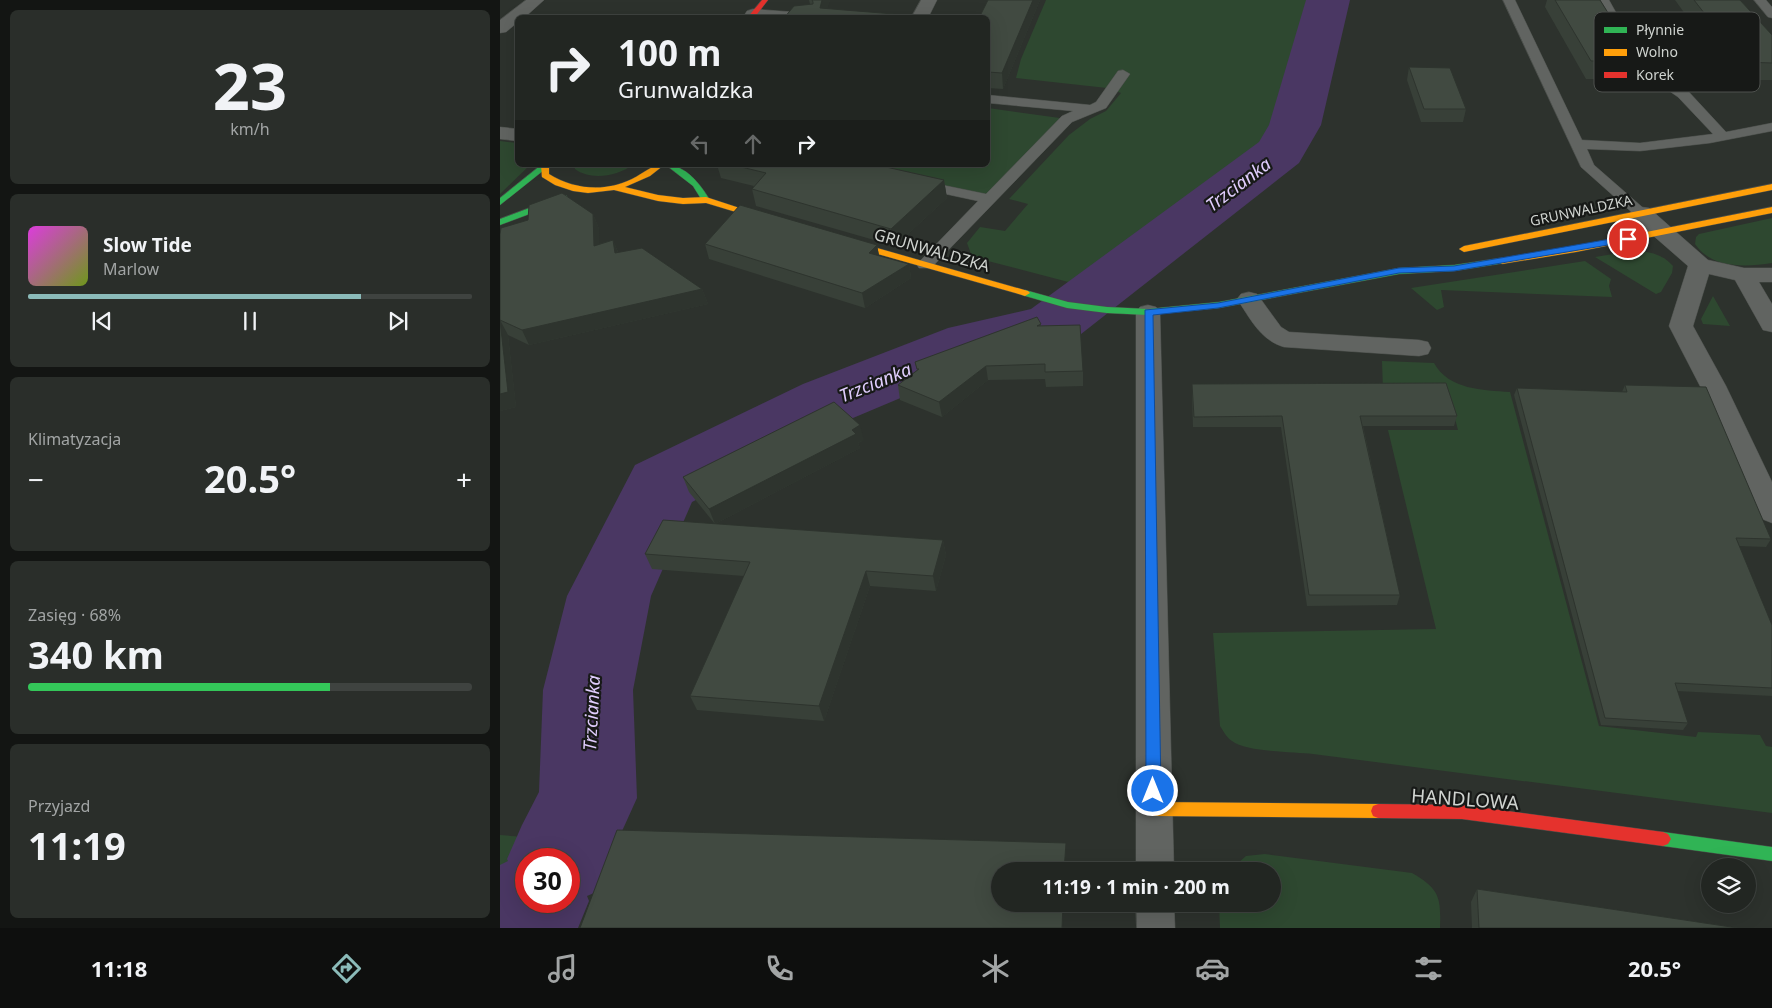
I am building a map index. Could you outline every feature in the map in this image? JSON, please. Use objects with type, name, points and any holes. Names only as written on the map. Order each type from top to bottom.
[{"type":"main road","points":[[752,15],[765,0]]},
{"type":"main road","points":[[500,202],[543,167]]},
{"type":"main road","points":[[545,167],[545,175],[551,182],[564,188],[581,190],[613,187],[645,176],[657,167]]},
{"type":"main road","points":[[673,167],[697,184],[704,192],[706,200]]},
{"type":"main road","points":[[613,187],[658,198],[683,201],[706,200],[782,223]]},
{"type":"main road","name":"GRUNWALDZKA","points":[[830,237],[1067,305],[1107,310],[1148,312],[1218,306],[1399,271],[1454,268],[1576,249],[1652,222],[1772,187]]},
{"type":"main road","points":[[500,222],[535,210],[581,190]]},
{"type":"main road","points":[[1652,222],[1772,197]]},
{"type":"main road","name":"GRUNWALDZKA","points":[[1453,251],[1652,222],[1772,210]]},
{"type":"main road","name":"GRUNWALDZKA","points":[[1399,271],[1434,257]]},
{"type":"main road","name":"HANDLOWA","points":[[1154,809],[1462,812],[1772,854]]},
{"type":"street","points":[[517,15],[536,0]]},
{"type":"street","points":[[921,15],[929,0]]},
{"type":"street","points":[[500,28],[515,16]]},
{"type":"street","points":[[500,133],[515,135]]},
{"type":"street","points":[[1652,222],[1700,265],[1744,274],[1772,275]]},
{"type":"street","points":[[1700,265],[1681,326],[1713,386],[1772,512]]},
{"type":"street","points":[[1744,274],[1772,325]]},
{"type":"street","points":[[1249,299],[1272,332],[1284,339],[1419,348]]},
{"type":"street","points":[[1148,312],[1155,862]]},
{"type":"street","points":[[1155,912],[1156,928]]},
{"type":"lane","points":[[1509,0],[1588,167],[1652,222]]},
{"type":"lane","points":[[1603,0],[1610,12]]},
{"type":"lane","points":[[1760,0],[1772,14]]},
{"type":"lane","points":[[925,265],[1067,119],[1101,105],[1123,74]]},
{"type":"lane","points":[[1679,92],[1723,137]]},
{"type":"lane","points":[[990,99],[1092,109]]},
{"type":"lane","points":[[1576,144],[1640,147],[1723,137],[1772,127]]},
{"type":"lane","points":[[902,180],[990,199]]},
{"type":"green space","points":[[1046,0],[1325,0],[1292,125],[1277,152],[1098,287],[1076,284],[984,260],[971,254],[967,243],[980,227],[1005,231],[1028,204],[1009,199],[1069,135],[1090,119],[1106,111],[1121,93],[1107,88],[1016,78],[1021,59]]},
{"type":"green space","points":[[990,108],[1067,119],[990,199],[854,167],[990,167]]},
{"type":"green space","points":[[500,141],[515,143],[515,167],[528,167],[500,194]]},
{"type":"green space","points":[[574,167],[630,167],[604,176],[589,175],[575,169]]},
{"type":"green space","points":[[1772,218],[1772,263],[1740,265],[1720,262],[1710,258],[1695,244],[1696,237],[1699,234]]},
{"type":"green space","points":[[1632,251],[1655,254],[1673,266],[1672,273],[1661,292],[1656,294],[1595,257]]},
{"type":"green space","points":[[1585,261],[1611,279],[1609,286],[1612,297],[1441,290],[1444,307],[1437,310],[1411,288]]},
{"type":"green space","points":[[1713,296],[1730,326],[1703,324],[1701,319]]},
{"type":"green space","points":[[1382,361],[1434,363],[1448,379],[1458,384],[1478,389],[1510,392],[1599,726],[1696,737],[1698,732],[1760,735],[1766,746],[1772,747],[1772,813],[1313,754],[1259,749],[1239,745],[1227,736],[1220,726],[1213,633],[1436,629],[1388,430],[1458,430],[1448,392],[1383,391]]},
{"type":"green space","points":[[500,835],[564,840],[560,848],[515,848],[515,913],[524,913],[514,928],[500,928]]},
{"type":"green space","points":[[1265,854],[1412,873],[1428,884],[1437,895],[1440,909],[1440,928],[1220,928],[1219,912],[1281,912],[1281,862],[1239,862],[1246,856]]},
{"type":"building","points":[[812,0],[822,0],[820,8],[906,15],[786,15],[794,6],[813,4]]},
{"type":"building","points":[[988,0],[1033,0],[1002,73],[990,72],[990,15],[980,15]]},
{"type":"building","points":[[1555,0],[1600,0],[1608,12],[1594,12],[1594,61],[1591,61]]},
{"type":"building","points":[[1694,0],[1740,0],[1751,12],[1703,12]]},
{"type":"building","points":[[1760,22],[1772,35],[1772,63],[1760,63]]},
{"type":"building","points":[[1409,67],[1450,68],[1466,109],[1424,109]]},
{"type":"building","points":[[741,167],[886,167],[944,180],[891,229],[752,189],[766,173]]},
{"type":"building","points":[[562,193],[593,214],[594,246],[613,240],[615,253],[642,248],[702,289],[522,330],[500,320],[501,228],[528,220],[529,205]]},
{"type":"building","points":[[740,205],[877,245],[869,253],[909,264],[862,293],[705,244]]},
{"type":"building","points":[[1037,317],[1041,324],[1037,326],[1080,325],[1083,371],[1045,372],[1045,364],[986,366],[939,402],[898,385],[919,369],[917,369],[915,362]]},
{"type":"building","points":[[500,320],[508,392],[500,394]]},
{"type":"building","points":[[1446,383],[1457,416],[1360,416],[1400,595],[1309,595],[1282,416],[1194,417],[1192,384]]},
{"type":"building","points":[[1625,385],[1706,387],[1771,539],[1736,538],[1772,625],[1772,688],[1675,683],[1688,723],[1605,718],[1517,388],[1627,392]]},
{"type":"building","points":[[834,402],[860,425],[852,430],[856,434],[709,509],[683,477]]},
{"type":"building","points":[[663,520],[943,540],[933,576],[866,571],[819,706],[690,696],[750,562],[645,554]]},
{"type":"building","points":[[617,830],[1066,843],[1065,862],[991,862],[991,912],[1063,912],[1062,928],[580,928]]},
{"type":"building","points":[[1477,889],[1738,928],[1479,928]]},
{"type":"waterway","name":"Trzcianka","points":[[563,848],[588,798],[588,690],[609,596],[662,484],[828,401],[972,343],[1053,324],[1280,152],[1295,125],[1328,0]]},
{"type":"waterway","name":"Trzcianka","points":[[519,928],[529,913]]},
{"type":"traffic: fast","points":[[500,202],[544,167]]},
{"type":"traffic: fast","points":[[673,167],[696,184],[706,200]]},
{"type":"traffic: fast","points":[[500,222],[564,198]]},
{"type":"traffic: fast","points":[[1025,293],[1067,305],[1107,310],[1148,312],[1219,305],[1399,271],[1454,268],[1502,261]]},
{"type":"traffic: fast","points":[[1663,839],[1772,854]]},
{"type":"traffic: slow","points":[[545,167],[545,175],[558,183],[588,190],[604,190],[619,186],[634,181],[657,167]]},
{"type":"traffic: slow","points":[[613,187],[658,198],[683,201],[706,200],[772,220]]},
{"type":"traffic: slow","points":[[1464,249],[1772,187]]},
{"type":"traffic: slow","points":[[1502,261],[1576,249],[1772,210]]},
{"type":"traffic: slow","points":[[842,241],[1025,293]]},
{"type":"traffic: slow","points":[[1153,809],[1378,811]]},
{"type":"traffic: jam","points":[[752,15],[765,0]]},
{"type":"traffic: jam","points":[[1378,811],[1462,812],[1663,839]]},
{"type":"route","points":[[1153,791],[1148,312],[1218,306],[1399,271],[1454,268],[1628,239]]}]
